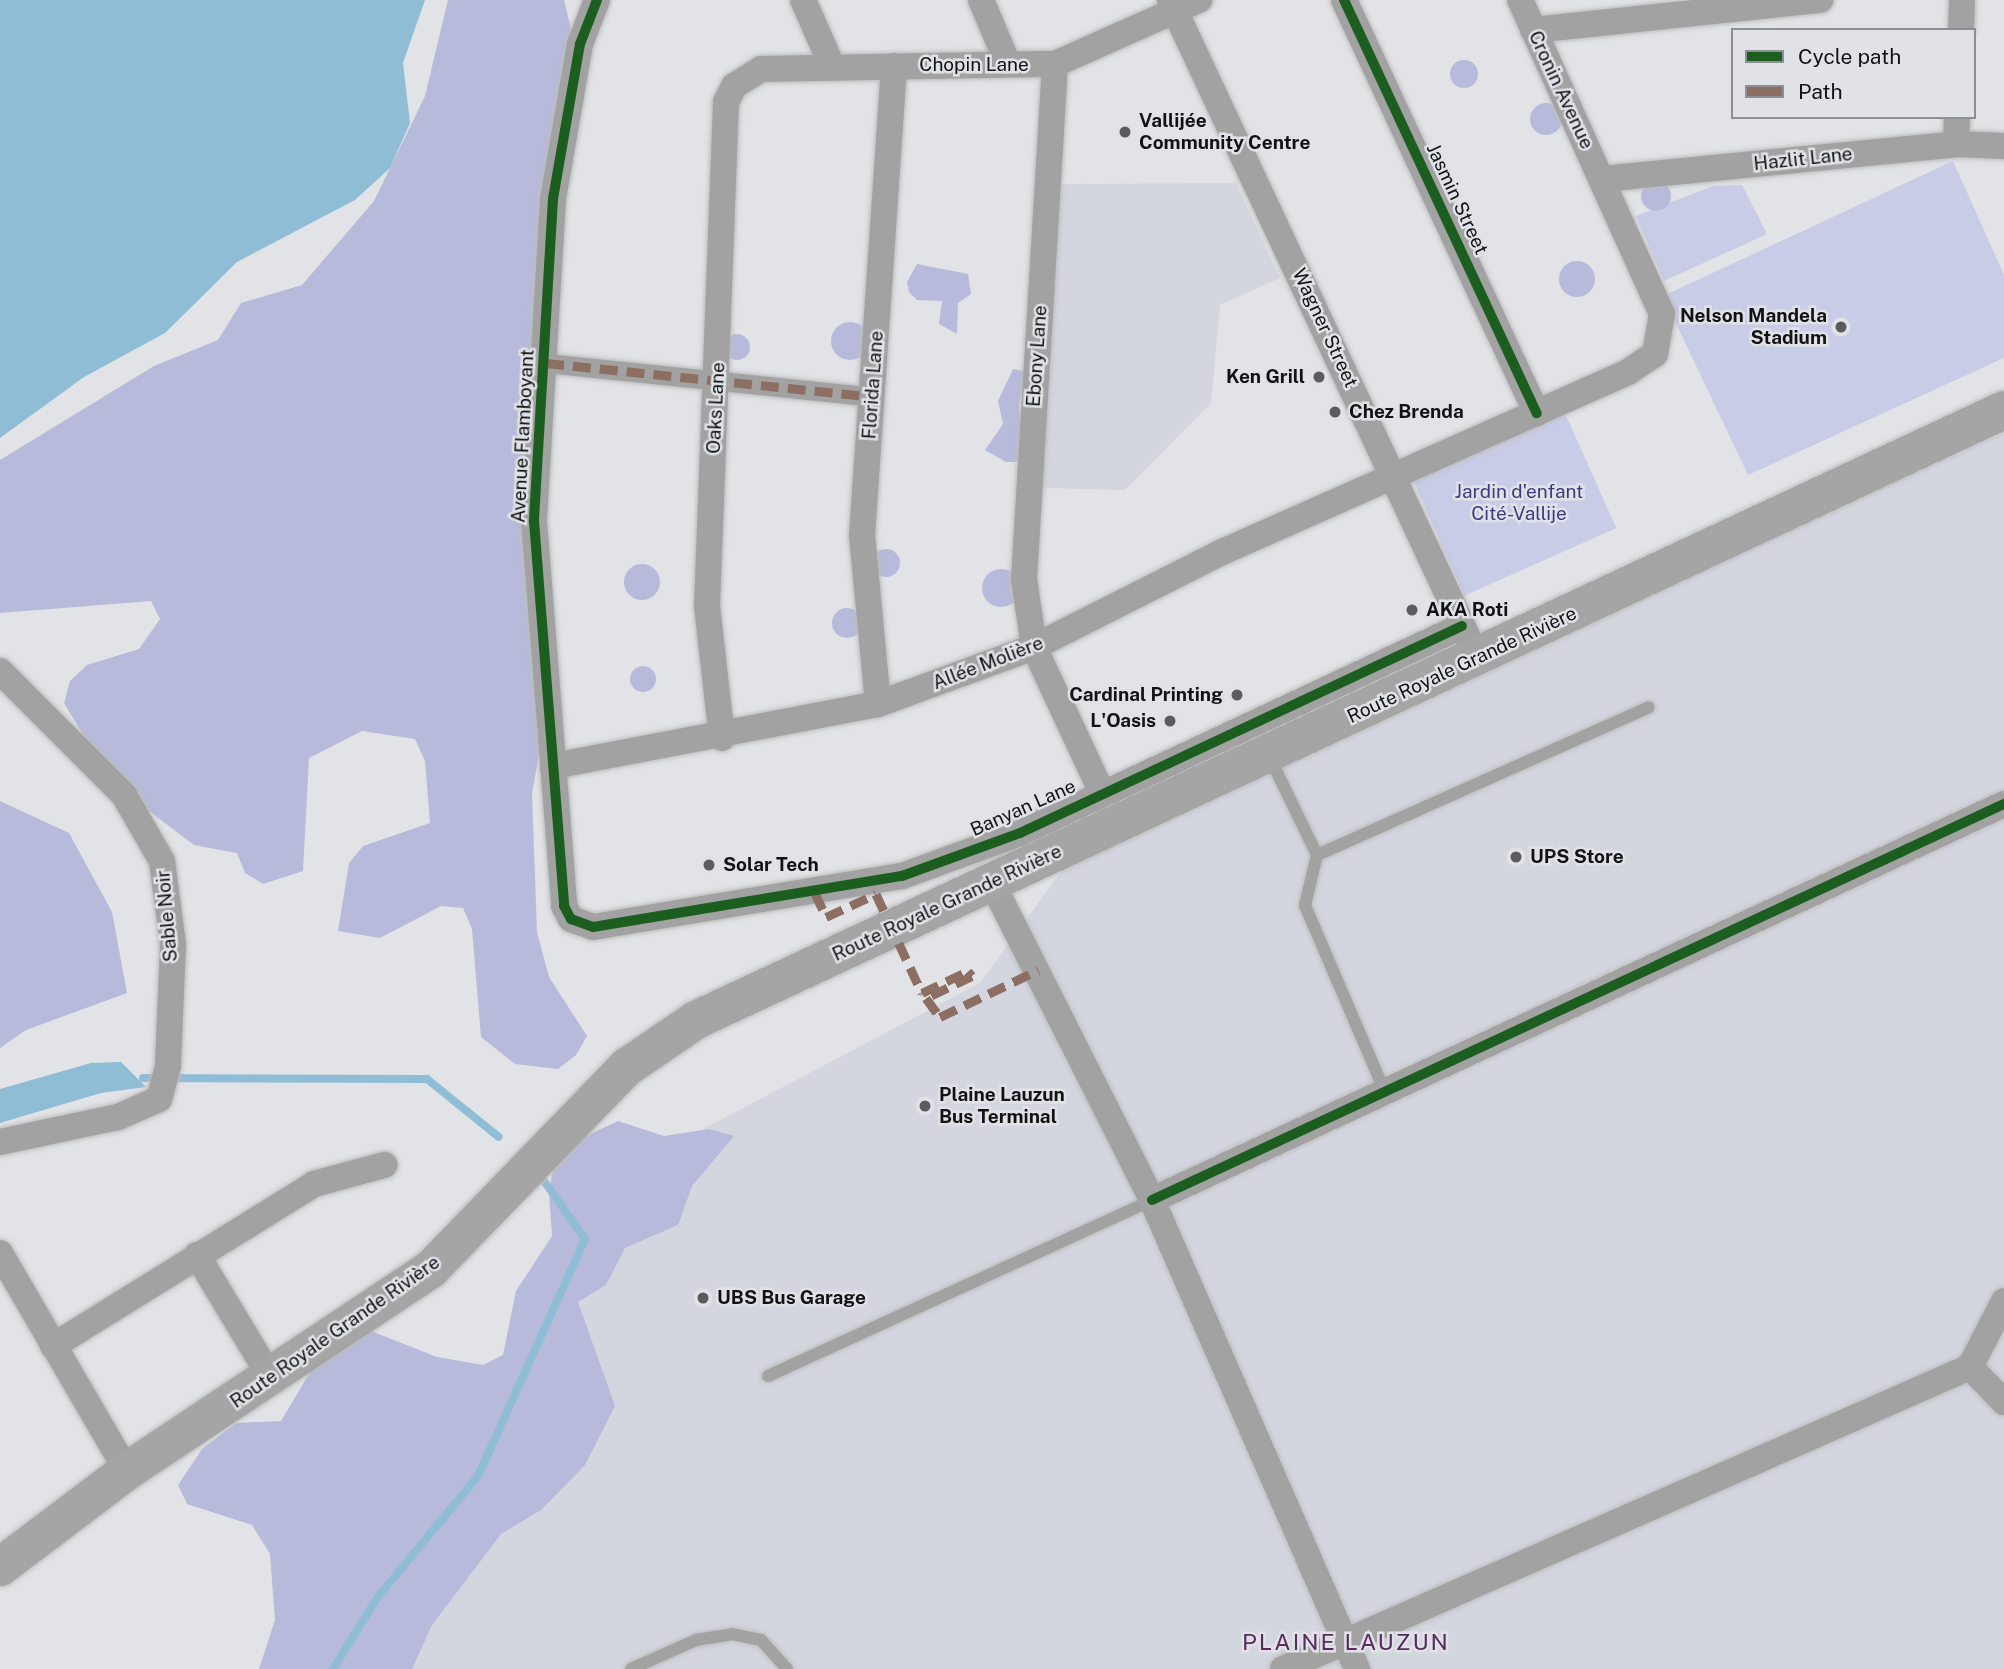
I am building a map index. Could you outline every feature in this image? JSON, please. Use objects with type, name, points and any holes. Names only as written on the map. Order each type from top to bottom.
[{"type":"main road","name":"Route Royale Grande Rivière","points":[[0,1567],[127,1471],[272,1380],[430,1270],[627,1067],[696,1020],[1269,756],[1470,642],[2004,410]]},
{"type":"street","name":"Avenue Flamboyant","points":[[571,919],[564,906],[534,521],[546,363],[552,199],[580,44],[597,0]]},
{"type":"street","points":[[803,0],[832,66]]},
{"type":"street","points":[[981,0],[1008,64]]},
{"type":"street","name":"Chopin Lane","points":[[738,81],[761,69],[1055,64],[1172,6],[1199,0]]},
{"type":"street","name":"Jasmin Street","points":[[1345,0],[1537,413]]},
{"type":"street","name":"Cronin Avenue","points":[[1520,0],[1662,314],[1664,333],[1655,354],[1628,372],[1537,413]]},
{"type":"street","points":[[1533,30],[1820,0]]},
{"type":"street","points":[[1961,28],[1962,0]]},
{"type":"street","name":"Wagner Street","points":[[1172,6],[1395,475],[1470,642]]},
{"type":"street","name":"Ebony Lane","points":[[1055,64],[1024,579],[1034,647],[1102,793]]},
{"type":"street","name":"Florida Lane","points":[[878,704],[862,536],[894,66]]},
{"type":"street","name":"Oaks Lane","points":[[722,738],[708,606],[726,102],[738,81]]},
{"type":"street","points":[[1956,144],[1957,119]]},
{"type":"street","name":"Hazlit Lane","points":[[1602,179],[1956,144],[2004,146]]},
{"type":"street","points":[[546,363],[873,397]]},
{"type":"street","name":"Allée Molière","points":[[552,766],[722,738],[878,704],[1034,647],[1395,475],[1537,413]]},
{"type":"street","name":"Banyan Lane","points":[[571,919],[593,927],[902,876],[1020,833],[1102,793],[1470,642]]},
{"type":"street","name":"Sable Noir","points":[[0,671],[124,795],[162,861],[173,945],[168,1066],[159,1099],[118,1117],[0,1142]]},
{"type":"street","points":[[1152,1200],[2004,804]]},
{"type":"street","points":[[992,883],[1152,1200],[1357,1669]]},
{"type":"street","points":[[53,1346],[314,1184],[384,1166]]},
{"type":"street","points":[[0,1253],[8,1291],[53,1346],[127,1471]]},
{"type":"street","points":[[197,1255],[272,1380]]},
{"type":"street","points":[[1283,1669],[1970,1367],[2004,1301]]},
{"type":"street","points":[[1970,1367],[2004,1402]]},
{"type":"lane","points":[[1317,855],[1649,708]]},
{"type":"lane","points":[[1269,756],[1317,855],[1305,905],[1385,1092]]},
{"type":"lane","points":[[768,1376],[1152,1200]]},
{"type":"lane","points":[[631,1669],[696,1640],[732,1634],[761,1640],[787,1669]]},
{"type":"path","points":[[922,993],[926,998]]},
{"type":"shaded area","points":[[0,0],[425,0],[403,63],[410,123],[390,168],[355,200],[237,262],[165,333],[84,377],[0,438]]},
{"type":"shaded area","points":[[448,0],[564,0],[575,45],[547,201],[542,738],[532,793],[537,932],[549,977],[587,1036],[576,1055],[558,1069],[515,1064],[481,1037],[472,929],[463,908],[441,906],[380,938],[338,931],[349,863],[363,846],[430,823],[425,761],[415,739],[362,731],[309,758],[303,871],[263,884],[245,873],[237,853],[194,845],[112,783],[64,703],[70,681],[87,665],[139,649],[160,619],[151,601],[0,613],[0,460],[154,366],[218,340],[241,303],[302,285],[374,201],[425,96]]},
{"type":"shaded area","points":[[1464,60],[1474,64],[1478,74],[1474,84],[1464,88],[1454,84],[1450,74],[1454,64]]},
{"type":"shaded area","points":[[1546,103],[1558,107],[1562,119],[1558,131],[1546,135],[1534,131],[1530,119],[1534,107]]},
{"type":"shaded area","points":[[1656,181],[1667,185],[1671,196],[1667,207],[1656,211],[1645,207],[1641,196],[1645,185]]},
{"type":"shaded area","points":[[1236,183],[1280,278],[1220,305],[1211,403],[1125,490],[1042,488],[1060,184]]},
{"type":"shaded area","points":[[1577,261],[1590,266],[1595,279],[1590,292],[1577,297],[1564,292],[1559,279],[1564,266]]},
{"type":"shaded area","points":[[917,264],[968,274],[971,294],[958,303],[957,334],[939,324],[942,301],[917,300],[909,292],[907,282]]},
{"type":"shaded area","points":[[850,322],[864,327],[869,341],[864,355],[850,360],[836,355],[831,341],[836,327]]},
{"type":"shaded area","points":[[737,334],[747,337],[750,347],[747,357],[737,360],[727,357],[724,347],[727,337]]},
{"type":"shaded area","points":[[1013,369],[1023,371],[1025,380],[1019,404],[1023,452],[1017,462],[1006,462],[985,450],[1003,424],[998,401]]},
{"type":"shaded area","points":[[2004,433],[2004,1669],[383,1669],[576,1196],[980,983],[1076,851]]},
{"type":"shaded area","points":[[886,549],[896,553],[900,563],[896,573],[886,577],[876,573],[872,563],[876,553]]},
{"type":"shaded area","points":[[642,564],[655,569],[660,582],[655,595],[642,600],[629,595],[624,582],[629,569]]},
{"type":"shaded area","points":[[1001,569],[1014,575],[1020,588],[1014,601],[1001,607],[988,601],[982,588],[988,575]]},
{"type":"shaded area","points":[[847,608],[858,612],[862,623],[858,634],[847,638],[836,634],[832,623],[836,612]]},
{"type":"shaded area","points":[[643,666],[652,670],[656,679],[652,688],[643,692],[634,688],[630,679],[634,670]]},
{"type":"shaded area","points":[[0,801],[69,833],[112,912],[127,993],[26,1030],[0,1048]]},
{"type":"shaded area","points":[[121,1062],[146,1087],[101,1093],[0,1123],[0,1089],[91,1063]]},
{"type":"shaded area","points":[[618,1121],[664,1136],[709,1129],[734,1136],[692,1186],[678,1225],[625,1248],[606,1285],[578,1302],[615,1406],[585,1465],[541,1510],[501,1534],[432,1625],[412,1669],[259,1669],[275,1620],[270,1554],[252,1525],[187,1504],[178,1485],[202,1449],[236,1423],[281,1421],[313,1367],[371,1331],[437,1357],[483,1365],[503,1355],[516,1291],[552,1236],[549,1193],[556,1150]]},
{"type":"green space","name":"Nelson Mandela Stadium","points":[[1953,161],[2004,275],[2004,358],[1748,475],[1663,296]]},
{"type":"green space","points":[[1742,185],[1767,234],[1664,281],[1636,216],[1713,186]]},
{"type":"green space","name":"Jardin d'enfant Cité-Vallije","points":[[1565,413],[1616,528],[1465,596],[1413,481]]},
{"type":"waterway","points":[[143,1078],[427,1079],[499,1137]]},
{"type":"waterway","points":[[333,1669],[377,1598],[478,1476],[585,1239],[539,1174]]},
{"type":"marked path","points":[[546,363],[873,397]]},
{"type":"marked path","points":[[815,893],[826,917],[876,894],[922,993],[968,971],[972,976],[926,998],[940,1017],[1038,970]]},
{"type":"cycle path","points":[[597,0],[580,44],[553,199],[534,521],[564,906],[571,919],[593,927],[902,876],[1020,833],[1462,626]]},
{"type":"cycle path","points":[[1344,0],[1537,413]]},
{"type":"cycle path","points":[[1152,1200],[2004,804]]},
{"type":"place","name":"Vallijée Community Centre","points":[[1125,132]]},
{"type":"place","name":"Nelson Mandela Stadium","points":[[1841,327]]},
{"type":"place","name":"Ken Grill","points":[[1319,377]]},
{"type":"place","name":"Chez Brenda","points":[[1335,412]]},
{"type":"place","name":"AKA Roti","points":[[1412,610]]},
{"type":"place","name":"Cardinal Printing","points":[[1237,695]]},
{"type":"place","name":"L'Oasis","points":[[1170,721]]},
{"type":"place","name":"UPS Store","points":[[1516,857]]},
{"type":"place","name":"Solar Tech","points":[[709,865]]},
{"type":"place","name":"Plaine Lauzun Bus Terminal","points":[[925,1106]]},
{"type":"place","name":"UBS Bus Garage","points":[[703,1298]]},
{"type":"district","name":"PLAINE LAUZUN","points":[[1346,1642]]}]
